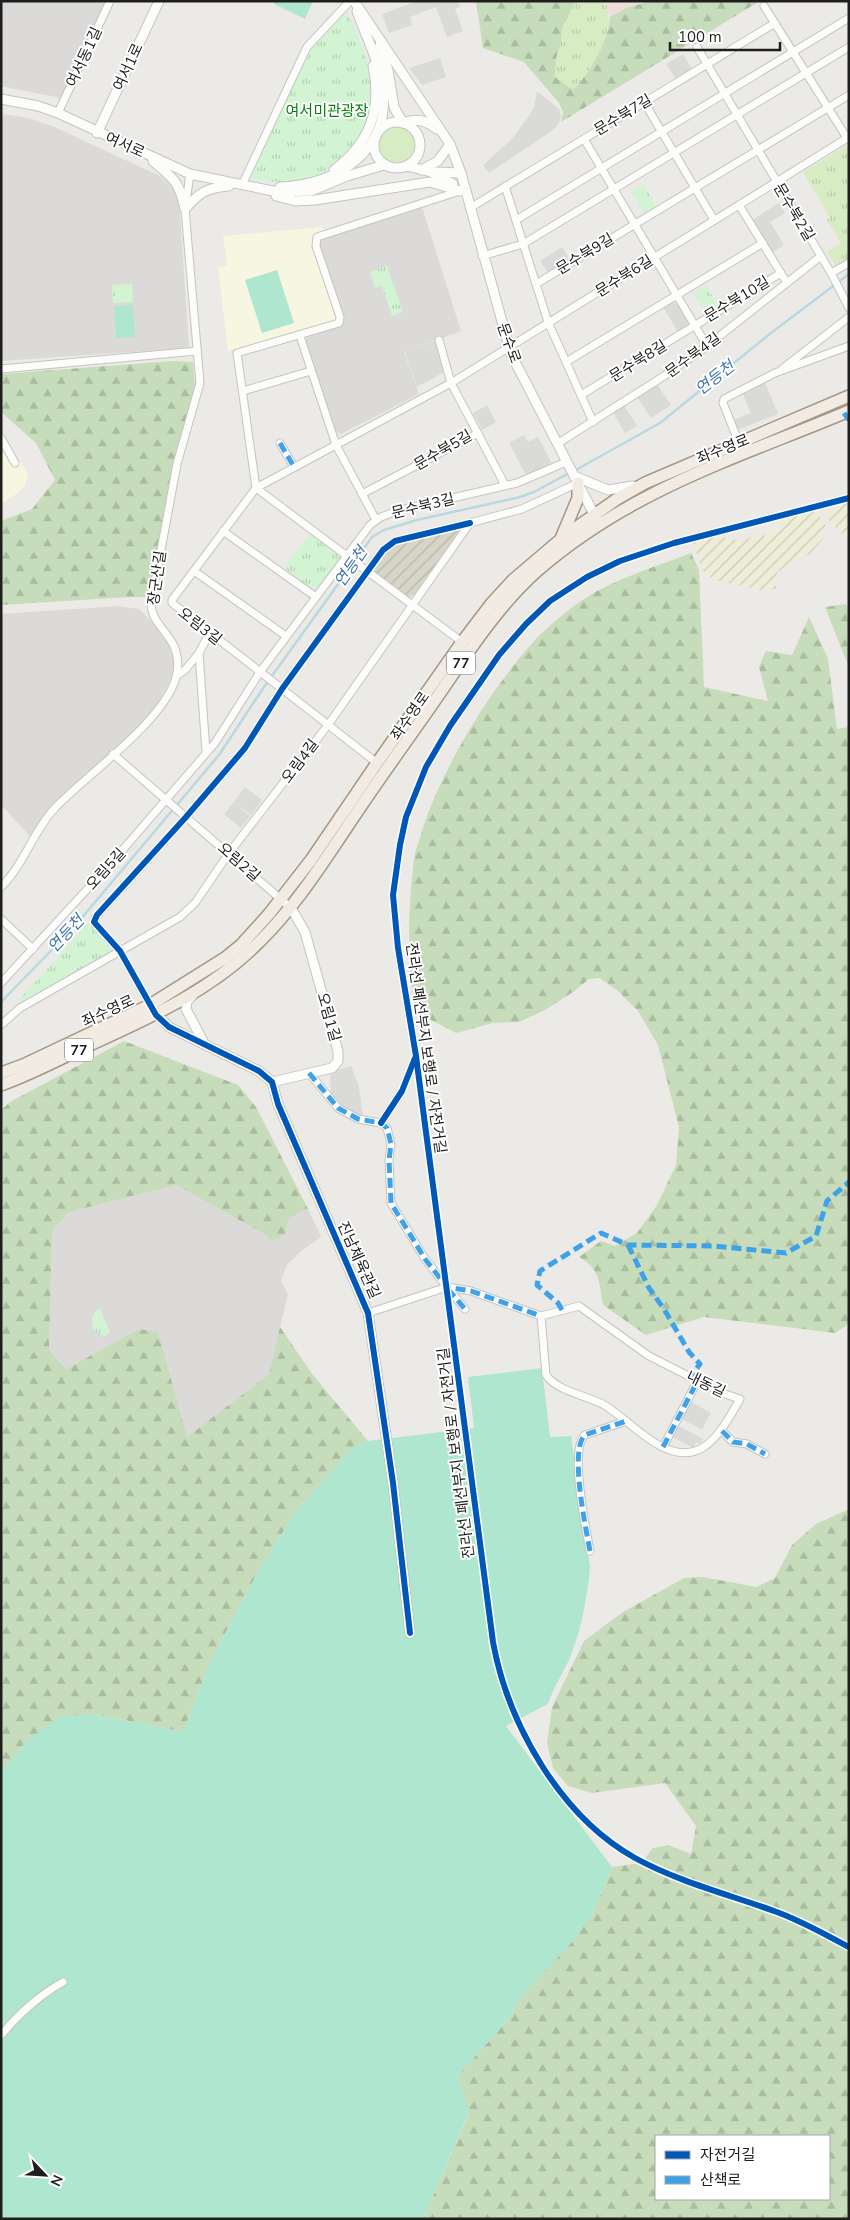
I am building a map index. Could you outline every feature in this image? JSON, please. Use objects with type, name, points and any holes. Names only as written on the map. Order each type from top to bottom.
[{"type":"main road","name":"좌수영로","points":[[1,1085],[153,1010],[227,970],[260,941],[290,908],[377,763],[462,642],[514,580],[645,483],[849,396]]},
{"type":"main road","name":"좌수영로","points":[[597,519],[692,474],[847,414]]},
{"type":"main road","points":[[567,539],[576,503],[576,480]]},
{"type":"main road","name":"좌수영로","points":[[1,1073],[153,1010],[241,945],[316,863],[383,774],[488,626],[511,598],[567,539]]},
{"type":"main road","points":[[1,1091],[17,1078]]},
{"type":"street","name":"여서동1길","points":[[58,113],[110,1]]},
{"type":"street","name":"여서1로","points":[[98,132],[159,1]]},
{"type":"street","points":[[353,1],[378,66],[383,85],[384,104],[375,138],[375,152],[384,165]]},
{"type":"street","points":[[353,1],[450,144],[461,173],[471,212]]},
{"type":"street","points":[[243,186],[307,47],[353,1]]},
{"type":"street","points":[[764,6],[848,138]]},
{"type":"street","points":[[516,220],[849,18]]},
{"type":"street","name":"문수북7길","points":[[471,212],[505,186],[775,23]]},
{"type":"street","points":[[320,180],[356,150],[372,120],[377,91],[364,32]]},
{"type":"street","points":[[376,34],[388,70],[394,107],[403,123]]},
{"type":"street","name":"문수북2길","points":[[697,47],[831,274],[844,292]]},
{"type":"street","points":[[482,256],[523,244],[849,47]]},
{"type":"street","points":[[758,150],[849,95]]},
{"type":"street","name":"여서로","points":[[1,99],[38,106],[58,113],[190,174],[243,186]]},
{"type":"street","points":[[644,102],[714,220]]},
{"type":"street","points":[[403,123],[411,119],[422,120],[443,134]]},
{"type":"street","points":[[185,209],[200,193],[206,190],[243,186],[291,186],[320,180],[339,173],[353,164],[384,127],[396,122],[403,123],[414,130],[420,143],[417,156],[407,166]]},
{"type":"street","name":"문수북6길","points":[[508,347],[848,138]]},
{"type":"street","name":"문수북10길","points":[[584,139],[707,346]]},
{"type":"street","points":[[426,171],[438,161],[450,144]]},
{"type":"street","name":"문수북9길","points":[[536,284],[758,150]]},
{"type":"street","points":[[145,154],[175,180],[181,190],[185,209]]},
{"type":"street","points":[[243,186],[278,192],[303,193],[384,165],[395,168],[407,166],[426,171],[452,183],[460,191],[471,212]]},
{"type":"street","points":[[426,171],[461,173]]},
{"type":"street","name":"장군산길","points":[[176,676],[177,657],[173,642],[154,618],[152,604],[177,464],[199,389],[185,209],[190,174]]},
{"type":"street","points":[[243,186],[295,201],[315,200],[430,182],[460,191]]},
{"type":"street","points":[[505,186],[548,322],[593,422]]},
{"type":"street","points":[[460,191],[317,237],[316,246],[340,320],[336,325],[237,353],[256,488],[462,642]]},
{"type":"street","points":[[739,205],[787,283]]},
{"type":"street","name":"문수로","points":[[471,212],[508,347],[576,480]]},
{"type":"street","points":[[566,362],[763,243]]},
{"type":"street","name":"문수북4길","points":[[557,444],[707,346],[821,256]]},
{"type":"street","points":[[831,274],[849,263]]},
{"type":"street","name":"문수북10길","points":[[694,326],[781,273]]},
{"type":"street","points":[[844,292],[849,308]]},
{"type":"street","points":[[775,374],[849,317]]},
{"type":"street","name":"문수북8길","points":[[581,395],[694,326]]},
{"type":"street","points":[[300,336],[336,445],[376,520]]},
{"type":"street","name":"문수북5길","points":[[362,494],[478,433],[450,383],[439,340]]},
{"type":"street","points":[[739,443],[723,400],[775,374],[849,346]]},
{"type":"street","points":[[316,597],[223,531],[256,488],[450,383],[508,347]]},
{"type":"street","points":[[1,368],[197,351]]},
{"type":"street","points":[[243,392],[311,370]]},
{"type":"street","points":[[478,433],[505,485]]},
{"type":"street","points":[[1,438],[15,463]]},
{"type":"street","points":[[280,443],[294,467]]},
{"type":"street","name":"문수북3길","points":[[260,672],[365,531],[376,520],[402,510],[523,481],[566,462]]},
{"type":"street","points":[[576,480],[597,519]]},
{"type":"street","points":[[272,1082],[259,1071],[169,1027],[153,1010],[120,951],[96,926],[95,918],[245,748],[282,690],[383,550],[395,541],[522,509],[576,480],[608,490],[621,490],[645,483]]},
{"type":"street","name":"오림4길","points":[[1,1025],[20,1008],[188,910],[229,853],[328,725],[470,523]]},
{"type":"street","name":"오림3길","points":[[223,531],[172,600],[172,603],[282,690]]},
{"type":"street","points":[[194,571],[286,636]]},
{"type":"street","points":[[1,887],[12,875],[54,809],[138,732],[157,710],[176,676],[185,670],[199,653],[209,634]]},
{"type":"street","points":[[199,653],[206,752]]},
{"type":"street","name":"오림5길","points":[[1,983],[167,800],[221,734],[260,672]]},
{"type":"street","points":[[282,690],[377,763]]},
{"type":"street","points":[[113,754],[167,800]]},
{"type":"street","name":"오림2길","points":[[167,800],[290,908]]},
{"type":"street","name":"오림1길","points":[[272,1082],[335,1066],[339,1056],[305,932],[290,908]]},
{"type":"street","points":[[1,919],[33,949]]},
{"type":"street","points":[[204,1043],[186,1010],[187,1001],[227,970]]},
{"type":"street","points":[[381,1123],[402,1091],[416,1056]]},
{"type":"street","points":[[309,1074],[338,1108],[358,1118],[381,1123],[387,1128],[390,1140],[391,1203],[426,1259],[465,1309]]},
{"type":"street","name":"진남체육관길","points":[[272,1082],[278,1104],[368,1313],[393,1483],[410,1633]]},
{"type":"street","points":[[368,1313],[447,1287],[471,1292],[541,1316]]},
{"type":"street","name":"내동길","points":[[579,1306],[649,1356],[698,1380],[722,1393],[740,1399],[722,1431],[711,1441],[690,1454],[676,1454],[663,1447],[605,1405],[563,1388],[548,1378],[546,1375],[541,1316],[579,1306]]},
{"type":"street","points":[[663,1447],[698,1380]]},
{"type":"street","points":[[590,1551],[580,1486],[580,1443],[585,1434],[626,1421]]},
{"type":"street","points":[[722,1431],[733,1442],[748,1444],[765,1454]]},
{"type":"street","points":[[1,2035],[21,2012],[44,1993],[63,1982]]},
{"type":"shaded area","points":[[1,1],[106,1],[61,98],[1,86]]},
{"type":"shaded area","points":[[417,1],[458,1],[460,7],[455,9],[463,31],[447,37],[436,7],[410,17],[412,25],[389,33],[382,14]]},
{"type":"shaded area","points":[[598,1],[651,1],[626,8],[610,17],[607,6]]},
{"type":"shaded area","points":[[683,54],[692,69],[676,79],[666,64]]},
{"type":"shaded area","points":[[440,58],[446,77],[422,85],[409,68]]},
{"type":"shaded area","points":[[537,91],[559,109],[561,117],[558,125],[489,173],[483,165],[512,139],[526,120],[534,108]]},
{"type":"shaded area","points":[[1,114],[24,117],[52,126],[160,176],[173,188],[179,198],[189,348],[1,361]]},
{"type":"shaded area","points":[[779,203],[785,213],[770,222],[784,245],[772,253],[752,220]]},
{"type":"shaded area","points":[[422,207],[461,331],[404,352],[419,394],[341,434],[335,431],[305,341],[308,336],[340,325],[343,320],[319,245],[322,239]]},
{"type":"shaded area","points":[[323,227],[325,230],[311,237],[337,320],[292,336],[228,351],[218,267],[227,266],[223,236]]},
{"type":"shaded area","points":[[562,247],[569,259],[548,273],[540,261]]},
{"type":"shaded area","points":[[670,302],[678,304],[688,321],[687,327],[678,332],[663,307]]},
{"type":"shaded area","points":[[438,340],[446,371],[417,387],[405,352]]},
{"type":"shaded area","points":[[765,383],[778,414],[738,430],[734,420],[751,413],[742,392]]},
{"type":"shaded area","points":[[657,384],[671,405],[651,418],[637,397]]},
{"type":"shaded area","points":[[487,405],[496,422],[482,430],[473,413]]},
{"type":"shaded area","points":[[624,405],[637,426],[625,433],[613,412]]},
{"type":"shaded area","points":[[524,435],[528,442],[538,437],[551,462],[548,466],[527,477],[509,443]]},
{"type":"shaded area","points":[[1,449],[10,464],[20,461],[28,474],[25,485],[18,493],[1,504]]},
{"type":"shaded area","points":[[849,501],[849,542],[826,517],[844,502]]},
{"type":"shaded area","points":[[815,510],[826,526],[823,539],[811,553],[777,572],[776,589],[762,590],[715,580],[703,571],[693,542],[722,536],[728,541],[766,535],[781,525],[780,521]]},
{"type":"shaded area","points":[[456,528],[461,532],[415,595],[409,597],[375,572],[375,566],[384,553],[397,543]]},
{"type":"shaded area","points":[[118,606],[139,609],[159,629],[170,646],[173,658],[173,671],[169,683],[159,701],[133,733],[31,837],[1,805],[1,614]]},
{"type":"shaded area","points":[[245,787],[262,800],[251,815],[234,802]]},
{"type":"shaded area","points":[[234,802],[250,816],[241,828],[224,814]]},
{"type":"shaded area","points":[[351,1066],[359,1087],[363,1118],[342,1110],[331,1097],[330,1072]]},
{"type":"shaded area","points":[[176,1185],[264,1234],[269,1239],[285,1234],[289,1218],[308,1209],[321,1237],[300,1252],[287,1265],[281,1281],[288,1294],[269,1374],[187,1437],[139,1329],[66,1369],[49,1350],[52,1231],[69,1212]]},
{"type":"shaded area","points":[[690,1401],[711,1413],[702,1430],[680,1418]]},
{"type":"shaded area","points":[[677,1425],[703,1439],[700,1444],[696,1442],[693,1448],[671,1436]]},
{"type":"green space","points":[[275,1],[313,1],[305,19],[274,4]]},
{"type":"green space","points":[[476,1],[576,1],[562,28],[561,43],[556,58],[555,77],[573,90],[598,56],[606,37],[610,17],[626,8],[651,1],[760,1],[561,122],[563,112],[559,103],[524,62],[483,48]]},
{"type":"green space","points":[[576,1],[598,1],[607,6],[609,17],[608,29],[600,51],[573,90],[555,77],[556,58],[561,43],[562,28]]},
{"type":"green space","name":"여서미관광장","points":[[347,12],[364,51],[371,76],[372,95],[369,113],[363,130],[354,146],[341,159],[326,170],[309,178],[291,182],[253,180],[251,173],[313,46]]},
{"type":"green space","points":[[397,127],[409,133],[415,145],[409,157],[397,163],[385,157],[379,145],[385,133]]},
{"type":"green space","points":[[849,144],[849,261],[837,268],[827,252],[841,243],[827,220],[830,218],[803,172]]},
{"type":"green space","points":[[644,185],[656,206],[644,213],[631,192]]},
{"type":"green space","points":[[387,266],[403,312],[392,316],[382,286],[375,288],[370,272]]},
{"type":"green space","points":[[277,270],[294,323],[262,333],[245,280]]},
{"type":"green space","points":[[132,283],[133,302],[113,303],[112,285]]},
{"type":"green space","points":[[706,285],[717,305],[705,312],[693,293]]},
{"type":"green space","points":[[133,305],[135,337],[116,338],[114,306]]},
{"type":"green space","points":[[173,361],[193,362],[195,388],[173,462],[149,597],[1,605],[1,521],[32,509],[55,480],[36,443],[1,412],[1,374]]},
{"type":"green space","points":[[310,534],[339,556],[340,559],[317,589],[312,589],[284,568]]},
{"type":"green space","points":[[691,553],[699,570],[704,687],[768,701],[759,667],[766,651],[792,655],[809,617],[828,659],[837,729],[849,727],[849,1324],[835,1333],[704,1317],[646,1335],[603,1305],[595,1271],[579,1257],[601,1241],[615,1246],[637,1233],[657,1205],[676,1165],[679,1127],[658,1045],[638,1011],[618,991],[600,978],[589,979],[545,1010],[519,1022],[493,1023],[456,1033],[416,1012],[409,954],[411,892],[415,854],[423,828],[443,779],[470,729],[518,660],[539,636],[565,613],[584,599],[609,585]]},
{"type":"green space","points":[[846,604],[849,610],[849,673],[848,665],[825,607]]},
{"type":"green space","points":[[89,922],[113,947],[113,952],[23,1001],[17,1002]]},
{"type":"green space","points":[[124,1041],[238,1085],[256,1107],[308,1209],[289,1218],[285,1234],[275,1240],[269,1239],[264,1234],[176,1185],[69,1212],[52,1231],[49,1350],[66,1369],[139,1329],[158,1332],[187,1437],[269,1374],[280,1327],[313,1375],[368,1441],[350,1450],[296,1511],[258,1572],[210,1662],[183,1732],[94,1714],[27,1740],[1,1774],[1,1110],[10,1102]]},
{"type":"green space","points":[[100,1308],[110,1333],[103,1337],[101,1334],[93,1333],[92,1318],[97,1309]]},
{"type":"green space","points":[[542,1368],[550,1437],[571,1436],[590,1567],[589,1577],[584,1612],[575,1645],[548,1704],[506,1726],[612,1867],[592,1915],[573,1941],[520,1998],[507,2021],[458,2075],[469,2112],[423,2219],[1,2219],[1,1774],[3,1770],[27,1740],[62,1716],[94,1714],[183,1732],[210,1662],[258,1572],[296,1511],[350,1450],[368,1441],[474,1428],[468,1377]]},
{"type":"green space","points":[[849,1509],[849,2219],[423,2219],[469,2113],[458,2075],[507,2021],[520,1998],[592,1915],[612,1867],[641,1863],[653,1848],[668,1845],[691,1854],[696,1826],[665,1783],[592,1793],[568,1786],[553,1768],[547,1743],[552,1707],[584,1641],[623,1612],[684,1578],[703,1577],[756,1587],[775,1578],[792,1545],[816,1524]]},
{"type":"waterway","name":"연등천","points":[[574,471],[660,423],[771,333],[849,274]]},
{"type":"waterway","name":"연등천","points":[[1,1002],[74,927],[219,755],[264,687],[372,537],[384,530],[417,520],[520,497],[534,492],[569,473]]},
{"type":"marked path","points":[[844,413],[849,420]]},
{"type":"marked path","points":[[280,443],[294,467]]},
{"type":"marked path","points":[[309,1073],[338,1108],[358,1119],[381,1123],[387,1128],[391,1144],[389,1160],[391,1203],[425,1259],[447,1287],[471,1291],[541,1316]]},
{"type":"marked path","points":[[562,1310],[558,1303],[537,1285],[540,1271],[601,1233],[628,1245],[714,1246],[786,1253],[816,1236],[827,1201],[849,1182]]},
{"type":"marked path","points":[[628,1245],[649,1288],[664,1309],[689,1352],[700,1364],[691,1376]]},
{"type":"marked path","points":[[448,1289],[465,1309]]},
{"type":"marked path","points":[[663,1447],[698,1380]]},
{"type":"marked path","points":[[590,1551],[578,1472],[580,1443],[585,1435],[626,1421]]},
{"type":"marked path","points":[[722,1431],[733,1442],[747,1444],[765,1454]]},
{"type":"cycle path","name":"전라선 폐선부지 보행로 / 자전거길","points":[[849,498],[674,543],[620,561],[587,577],[550,601],[526,624],[499,655],[450,726],[426,767],[406,817],[393,895],[398,948],[416,1056],[493,1642],[500,1673],[511,1704],[525,1735],[561,1793],[583,1818],[608,1840],[635,1858],[669,1874],[784,1915],[849,1947]]},
{"type":"cycle path","points":[[410,1633],[393,1483],[368,1313],[278,1104],[272,1082],[259,1071],[169,1027],[156,1015],[120,951],[94,922],[97,915],[186,817],[245,748],[282,689],[383,550],[395,541],[470,523]]},
{"type":"cycle path","name":"전라선 폐선부지 보행로 / 자전거길","points":[[381,1123],[402,1091],[415,1058]]}]
